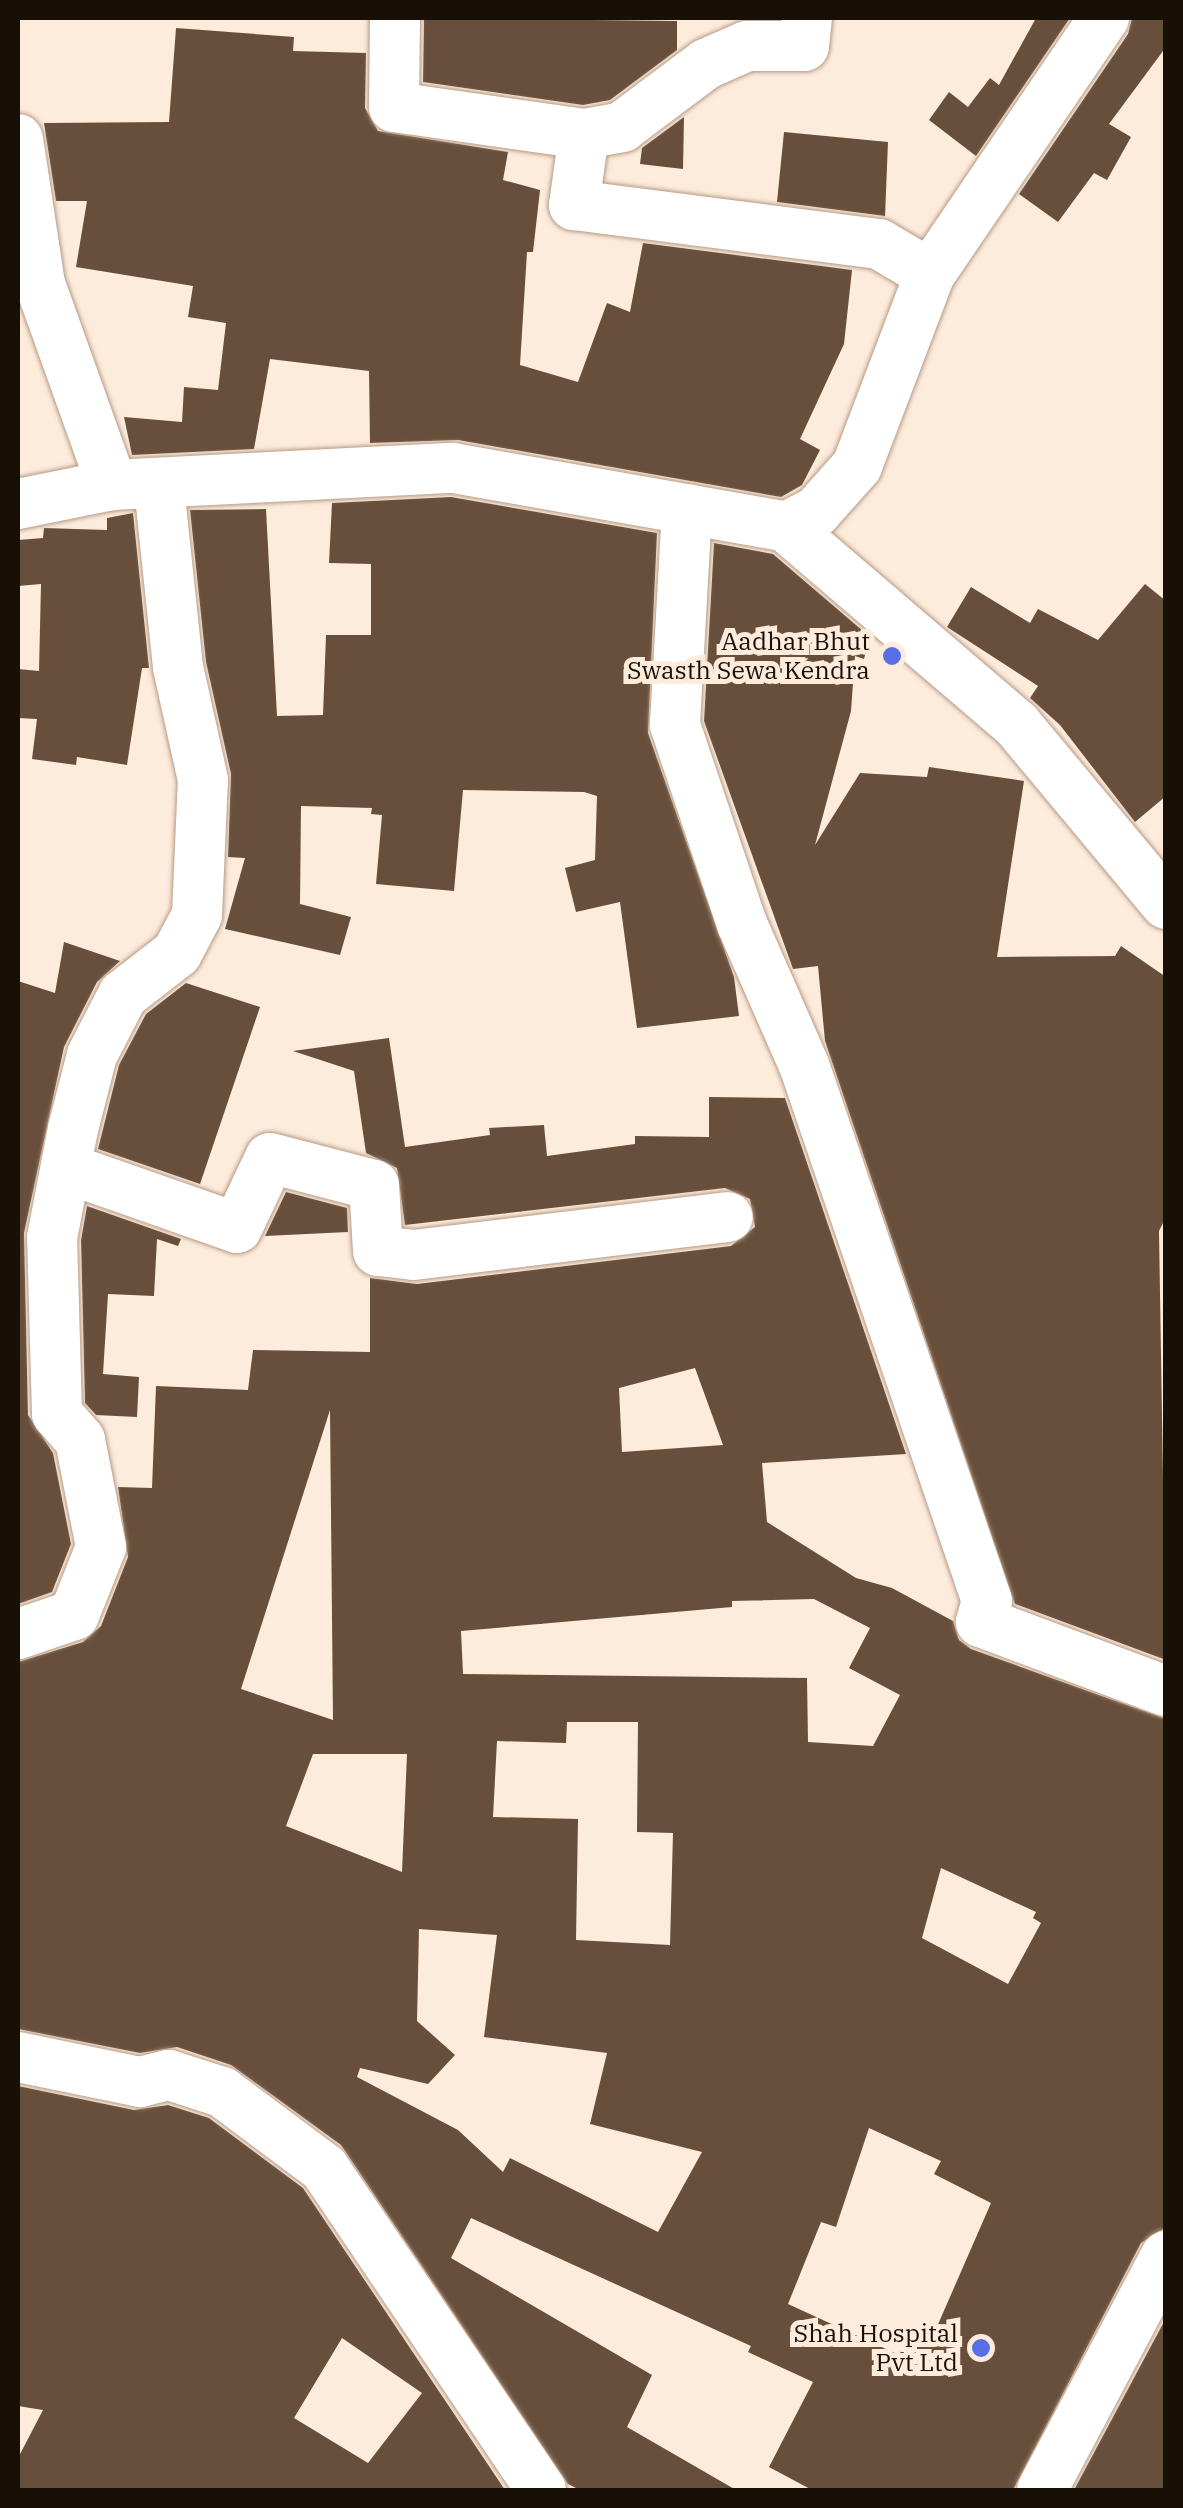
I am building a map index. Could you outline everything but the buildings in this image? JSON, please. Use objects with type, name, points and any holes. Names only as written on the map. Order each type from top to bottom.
[{"type":"street","points":[[396,18],[394,108],[584,134],[622,126],[706,64],[747,46],[804,46],[807,18]]},
{"type":"street","points":[[786,527],[817,511],[857,466],[930,274],[1104,18]]},
{"type":"street","points":[[584,134],[574,206],[880,244],[930,274]]},
{"type":"street","points":[[18,139],[40,284],[136,486],[203,780],[197,915],[178,953],[123,996],[92,1055],[52,1238],[58,1414],[80,1440],[102,1547],[74,1616],[18,1634]]},
{"type":"street","points":[[18,504],[136,486],[453,468],[786,527],[1017,725],[1166,904]]},
{"type":"street","points":[[687,509],[675,725],[742,924],[816,1102],[986,1601],[981,1622],[1166,1691]]},
{"type":"street","points":[[66,1168],[237,1228],[270,1158],[374,1185],[378,1251],[414,1255],[728,1217]]},
{"type":"street","points":[[18,2058],[140,2082],[169,2075],[222,2092],[324,2168],[541,2490]]},
{"type":"street","points":[[1042,2490],[1166,2256]]},
{"type":"place","name":"Aadhar Bhut Swasth Sewa Kendra","points":[[892,656]]},
{"type":"place","name":"Shah Hospital Pvt Ltd","points":[[981,2348]]}]
